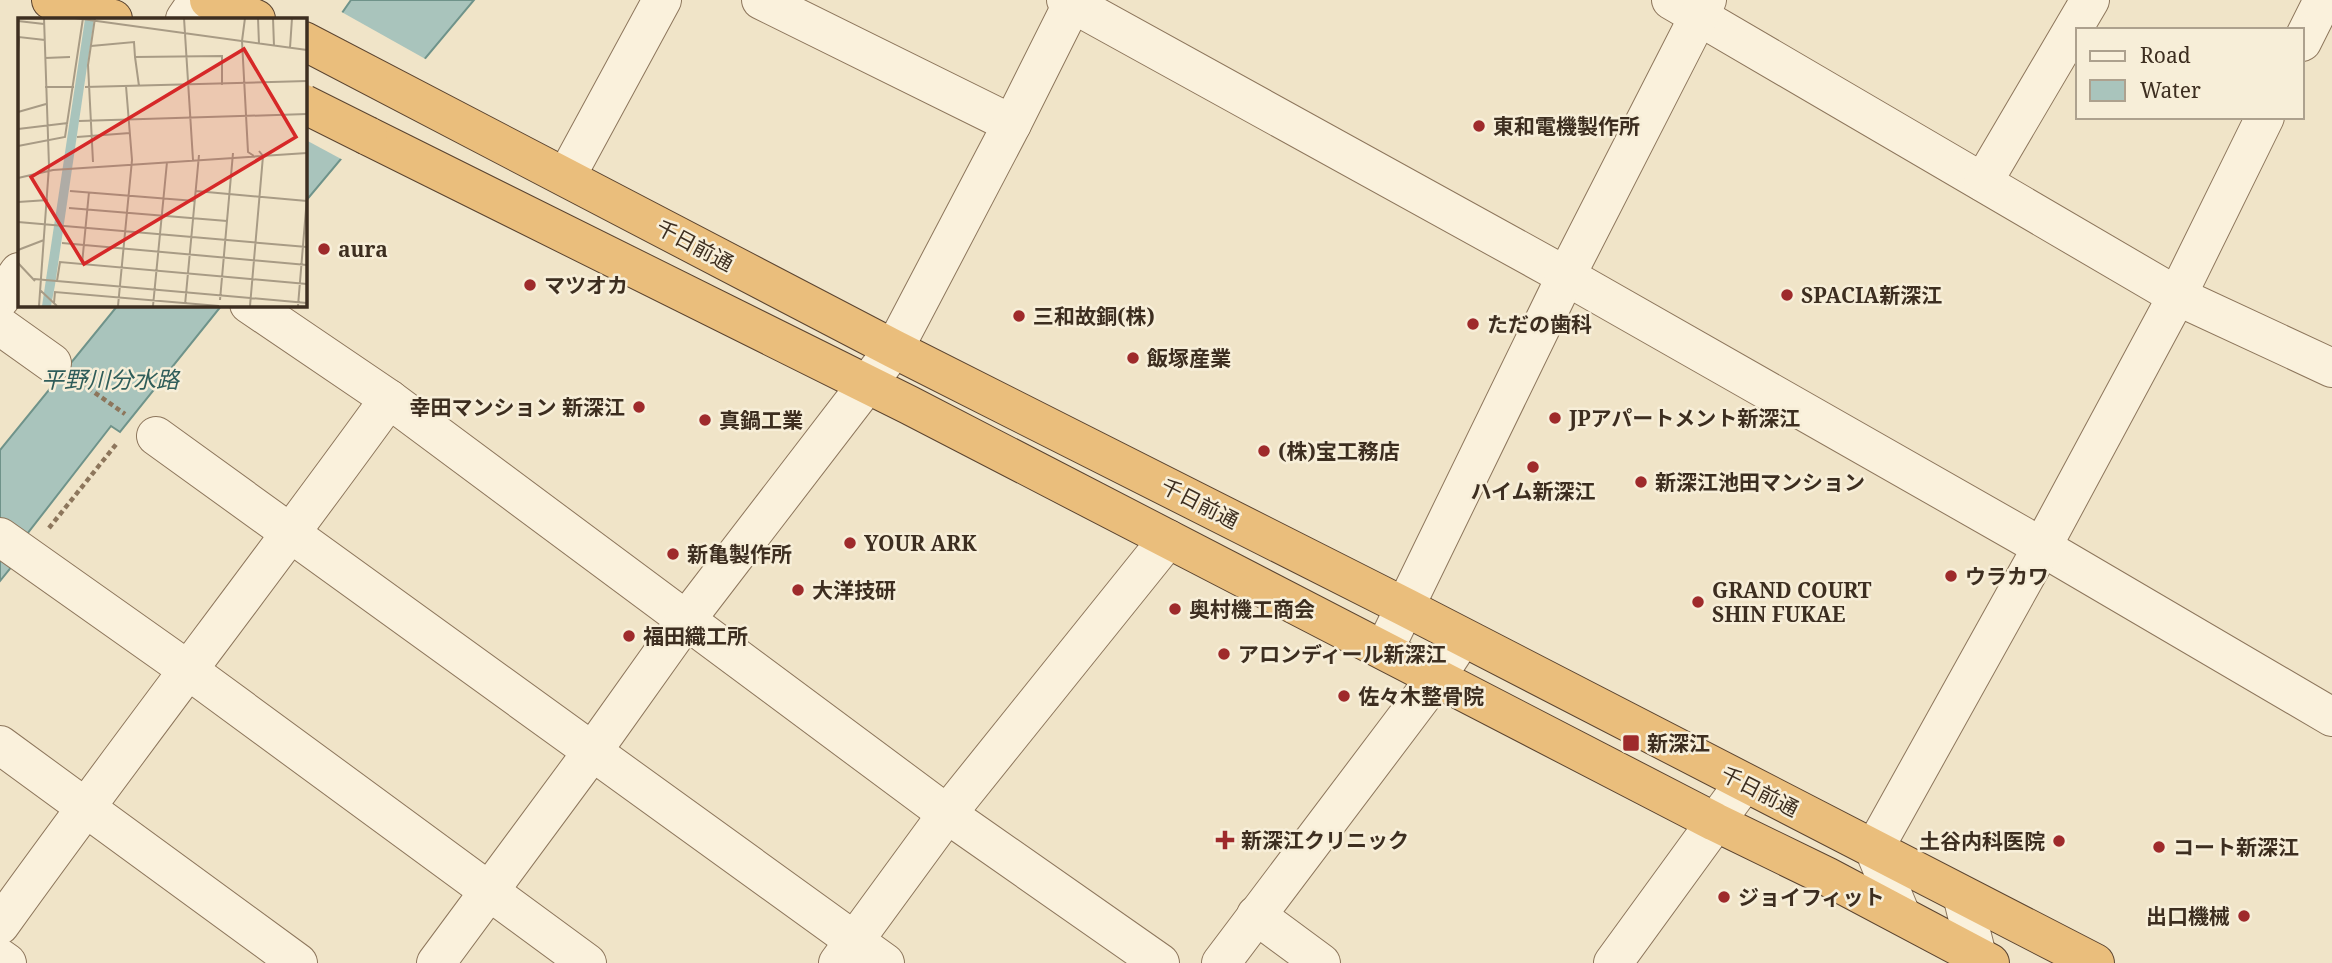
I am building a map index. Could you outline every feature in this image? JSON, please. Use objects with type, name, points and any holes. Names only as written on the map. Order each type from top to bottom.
[{"type":"highway","points":[[51,0],[110,18]]},
{"type":"highway","points":[[209,0],[254,18]]},
{"type":"highway","name":"千日前通","points":[[307,43],[894,349],[1405,607],[2095,963]]},
{"type":"highway","points":[[306,105],[868,384],[1715,822],[1901,915],[1980,961]]},
{"type":"street","points":[[186,18],[198,0]]},
{"type":"street","points":[[566,177],[662,0]]},
{"type":"street","points":[[761,0],[1012,124]]},
{"type":"street","points":[[1983,182],[2091,0]]},
{"type":"street","points":[[2304,38],[2323,0]]},
{"type":"street","points":[[436,963],[491,892],[686,620],[894,349],[1012,124],[1070,1],[1566,276],[2042,547],[2332,717]]},
{"type":"street","points":[[1384,650],[1566,276],[1693,5],[1983,182],[2177,296],[2332,368]]},
{"type":"street","points":[[1901,915],[1874,849],[2042,547],[2177,296],[2264,119]]},
{"type":"street","points":[[0,260],[18,270]]},
{"type":"street","points":[[0,299],[18,272]]},
{"type":"street","points":[[252,306],[389,399],[947,814],[1160,963]]},
{"type":"street","points":[[0,326],[52,363]]},
{"type":"street","points":[[0,925],[389,399]]},
{"type":"street","points":[[143,427],[592,752],[846,952],[885,963]]},
{"type":"street","points":[[846,952],[947,814],[1168,539]]},
{"type":"street","points":[[13,546],[188,670],[587,963]]},
{"type":"street","points":[[1221,963],[1436,678],[1462,638]]},
{"type":"street","points":[[0,745],[298,963]]},
{"type":"street","points":[[1613,963],[1744,783]]},
{"type":"street","points":[[1962,895],[1980,961]]},
{"type":"street","points":[[1256,915],[1321,963]]},
{"type":"street","points":[[0,958],[7,963]]},
{"type":"path","points":[[13,546],[129,429],[150,444],[143,427],[52,363]]},
{"type":"water","points":[[351,0],[474,0],[306,201],[306,65]]},
{"type":"water","name":"平野川分水路","points":[[117,306],[221,306],[120,432],[111,426],[24,538],[30,544],[0,581],[0,450]]},
{"type":"pier","points":[[338,10],[429,61],[343,160],[306,140],[306,57]]},
{"type":"place","name":"東和電機製作所","points":[[1479,126]]},
{"type":"place","name":"aura","points":[[324,249]]},
{"type":"place","name":"マツオカ","points":[[530,285]]},
{"type":"place","name":"SPACIA新深江","points":[[1787,295]]},
{"type":"place","name":"三和故銅(株)","points":[[1019,316]]},
{"type":"place","name":"ただの歯科","points":[[1473,324]]},
{"type":"place","name":"飯塚産業","points":[[1133,358]]},
{"type":"place","name":"幸田マンション 新深江","points":[[639,407]]},
{"type":"place","name":"JPアパートメント新深江","points":[[1555,418]]},
{"type":"place","name":"真鍋工業","points":[[705,420]]},
{"type":"place","name":"(株)宝工務店","points":[[1264,451]]},
{"type":"place","name":"ハイム新深江","points":[[1533,467]]},
{"type":"place","name":"新深江池田マンション","points":[[1641,482]]},
{"type":"place","name":"YOUR ARK","points":[[850,543]]},
{"type":"place","name":"新亀製作所","points":[[673,554]]},
{"type":"place","name":"ウラカワ","points":[[1951,576]]},
{"type":"place","name":"大洋技研","points":[[798,590]]},
{"type":"place","name":"GRAND COURT SHIN FUKAE","points":[[1698,602]]},
{"type":"place","name":"奥村機工商会","points":[[1175,609]]},
{"type":"place","name":"福田織工所","points":[[629,636]]},
{"type":"place","name":"アロンディール新深江","points":[[1224,654]]},
{"type":"place","name":"佐々木整骨院","points":[[1344,696]]},
{"type":"place","name":"新深江","points":[[1631,743]]},
{"type":"place","name":"新深江クリニック","points":[[1225,840]]},
{"type":"place","name":"土谷内科医院","points":[[2059,841]]},
{"type":"place","name":"コート新深江","points":[[2159,847]]},
{"type":"place","name":"ジョイフィット","points":[[1724,897]]},
{"type":"place","name":"出口機械","points":[[2244,916]]}]
